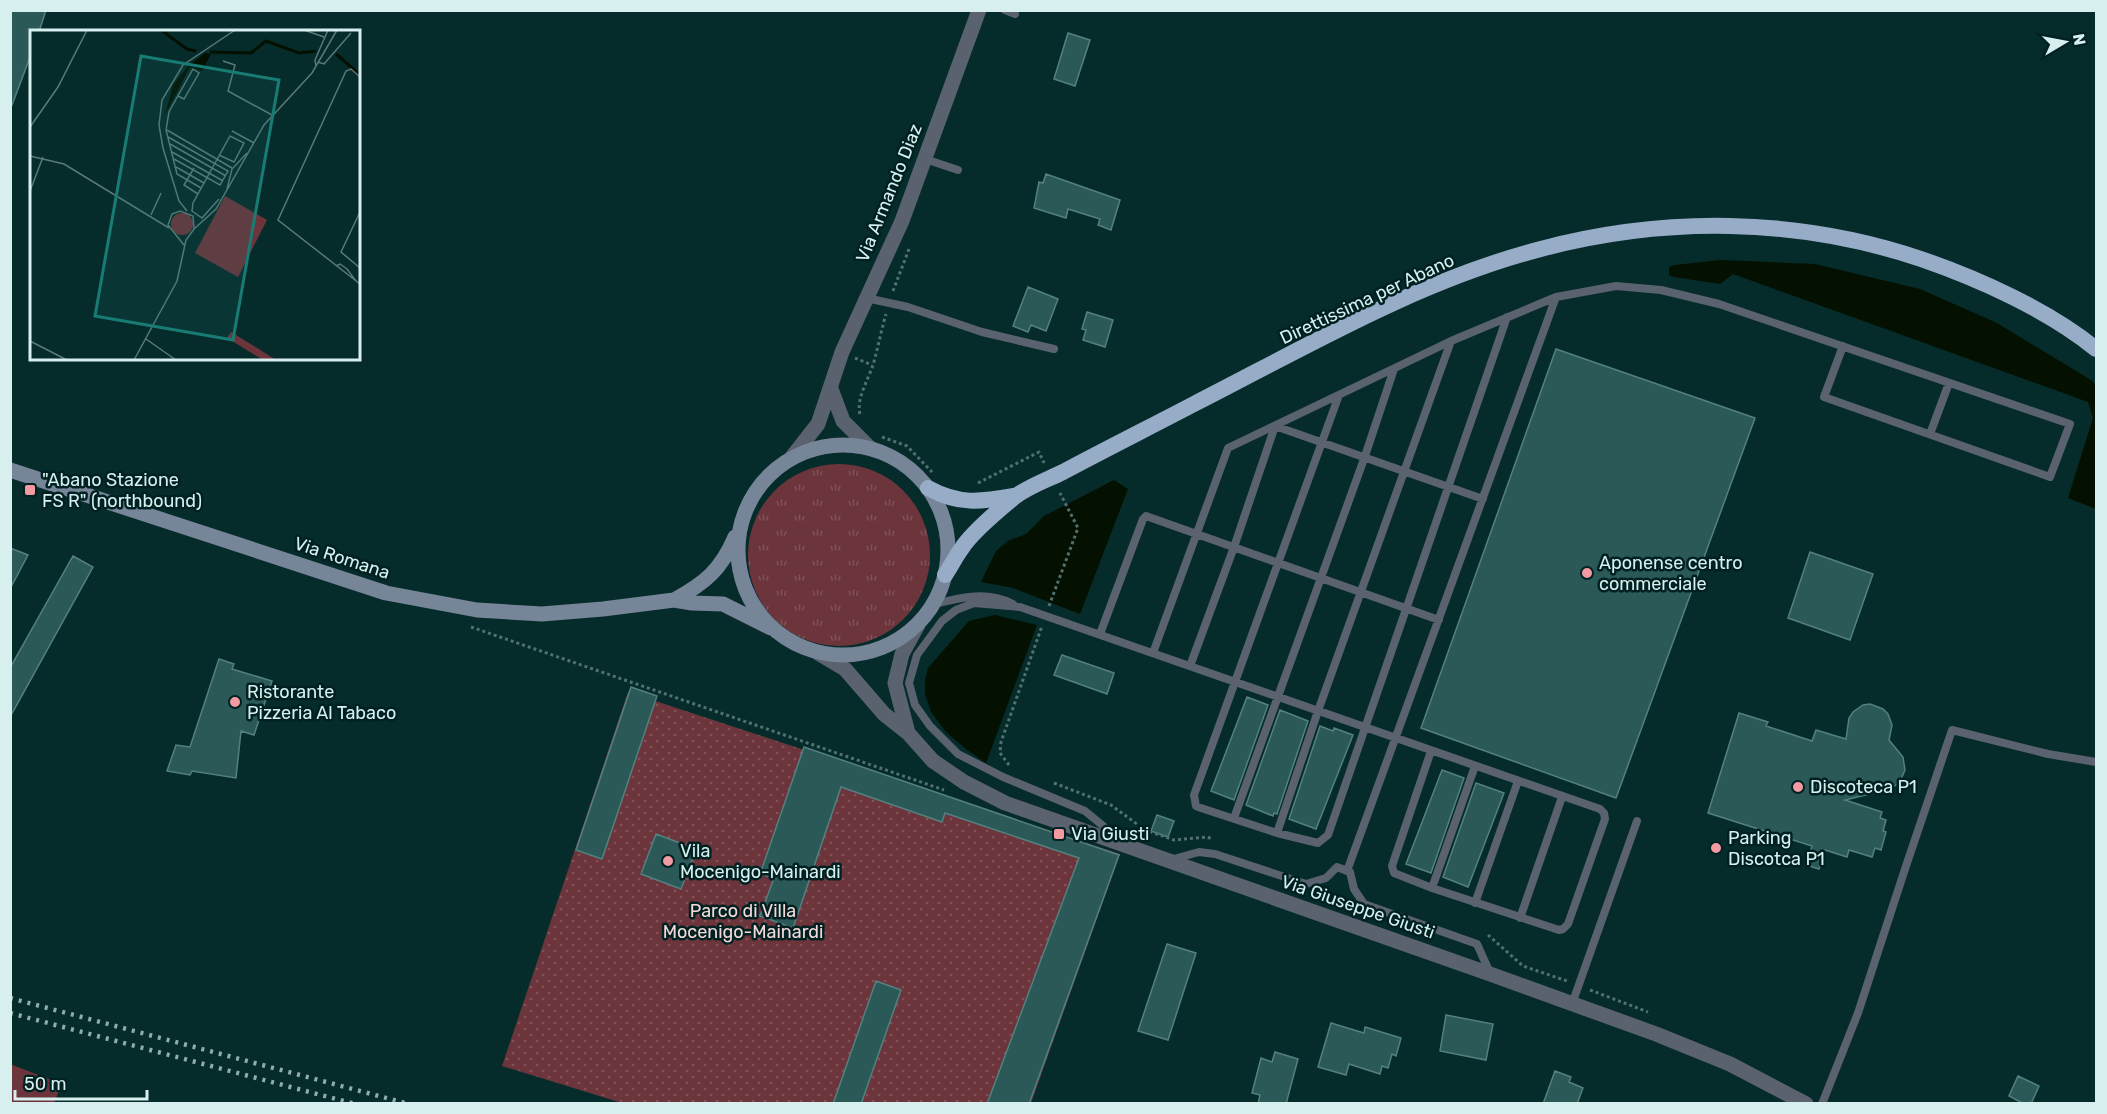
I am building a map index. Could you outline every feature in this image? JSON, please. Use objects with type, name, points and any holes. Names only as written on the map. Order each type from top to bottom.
[{"type":"highway","name":"Direttissima per Abano","points":[[945,575],[964,544],[1014,496],[1336,332],[1414,295],[1472,271],[1534,250],[1586,238],[1671,226],[1723,225],[1785,228],[1843,237],[1960,272],[2048,317],[2097,349]]},
{"type":"highway","name":"Direttissima per Abano","points":[[932,482],[942,496],[957,501],[980,502],[1014,496]]},
{"type":"main road","points":[[843,444],[869,447],[902,463],[932,482],[948,545],[945,575],[935,604],[918,625],[888,646],[854,656],[818,653],[801,648],[771,628],[749,599],[738,565],[739,528],[750,500],[768,476],[792,457],[816,447],[843,444]]},
{"type":"main road","name":"Via Romana","points":[[10,470],[386,593],[477,610],[542,614],[674,600],[723,604],[771,628]]},
{"type":"main road","name":"Via Romana","points":[[674,600],[712,576],[727,555],[739,528]]},
{"type":"street","name":"Via Armando Diaz","points":[[792,457],[818,424],[842,352],[902,221],[979,10]]},
{"type":"street","points":[[831,389],[843,421],[869,447]]},
{"type":"street","name":"Via Giuseppe Giusti","points":[[908,733],[895,683],[902,654],[918,625]]},
{"type":"street","name":"Via Giuseppe Giusti","points":[[818,653],[845,669],[884,714],[908,733],[933,761],[964,782],[1005,804],[1656,1034],[1730,1064],[1806,1104]]},
{"type":"lane","points":[[1005,10],[1015,14]]},
{"type":"lane","points":[[925,159],[958,170]]},
{"type":"lane","points":[[1153,653],[1228,448],[1451,341],[1556,297],[1616,286],[1661,290],[1719,303],[2070,424],[2050,477],[1824,397],[1843,346]]},
{"type":"lane","points":[[1347,871],[1556,297]]},
{"type":"lane","points":[[866,298],[908,307],[982,332],[1054,349]]},
{"type":"lane","points":[[1339,394],[1194,795],[1196,806],[1314,843],[1324,840],[1328,835],[1507,317]]},
{"type":"lane","points":[[1277,833],[1318,711],[1451,341]]},
{"type":"lane","points":[[1234,818],[1364,459],[1394,369]]},
{"type":"lane","points":[[1930,434],[1949,383]]},
{"type":"lane","points":[[1275,426],[1483,499]]},
{"type":"lane","points":[[1190,666],[1275,426]]},
{"type":"lane","points":[[1100,634],[1146,516],[1439,620]]},
{"type":"lane","points":[[935,604],[977,595],[1001,598],[1020,607],[1600,809],[1605,819],[1565,927],[1559,930],[1520,918],[1394,873],[1392,866],[1431,751]]},
{"type":"lane","points":[[1020,607],[974,603],[956,610],[942,621],[917,655],[909,683],[915,705],[930,726],[958,754],[1003,777],[1085,811],[1128,848]]},
{"type":"lane","points":[[1822,1104],[1858,1013],[1952,730],[2048,754],[2097,762]]},
{"type":"lane","points":[[1432,888],[1475,766]]},
{"type":"lane","points":[[1475,903],[1518,781]]},
{"type":"lane","points":[[1520,918],[1562,797]]},
{"type":"lane","points":[[1572,1004],[1637,821]]},
{"type":"lane","points":[[1166,861],[1199,852],[1215,854],[1306,884],[1326,878],[1337,867],[1350,872],[1354,889],[1364,904],[1477,944],[1490,974]]},
{"type":"path","points":[[861,418],[858,411],[862,396],[889,304],[912,239]]},
{"type":"path","points":[[880,437],[907,446],[932,482]]},
{"type":"path","points":[[974,485],[1039,452]]},
{"type":"path","points":[[1052,597],[1078,528],[1066,504]]},
{"type":"path","points":[[1000,753],[1004,730],[1044,622]]},
{"type":"path","points":[[470,626],[945,790]]},
{"type":"green space","points":[[839,464],[874,471],[903,491],[923,520],[930,555],[923,590],[903,619],[874,639],[839,646],[804,639],[775,619],[755,590],[748,555],[755,520],[775,491],[804,471]]},
{"type":"green space","name":"Parco di Villa Mocenigo-Mainardi","points":[[628,692],[1120,854],[1031,1103],[622,1103],[502,1066]]},
{"type":"green space","points":[[10,1064],[62,1084],[54,1103],[11,1103]]},
{"type":"shaded area","points":[[1720,260],[1815,264],[1920,289],[1997,323],[2091,380],[2096,385],[2096,509],[2068,498],[2093,418],[2088,402],[1733,274],[1720,284],[1669,275],[1669,267],[1675,265]]},
{"type":"shaded area","points":[[1114,480],[1128,489],[1080,614],[1013,588],[981,582],[996,551],[1008,541],[1026,534],[1044,516]]},
{"type":"shaded area","points":[[995,615],[1037,625],[986,763],[946,732],[931,712],[925,694],[925,680],[928,668],[969,621]]},
{"type":"building","points":[[10,10],[46,10],[40,30],[30,30],[30,57],[12,105],[10,105]]},
{"type":"building","points":[[1068,33],[1090,40],[1075,86],[1054,79]]},
{"type":"building","points":[[1046,174],[1120,200],[1111,230],[1098,225],[1100,219],[1068,209],[1066,218],[1034,208],[1039,182],[1043,183]]},
{"type":"building","points":[[1028,287],[1058,299],[1046,331],[1031,325],[1028,332],[1013,326]]},
{"type":"building","points":[[1087,312],[1113,320],[1105,347],[1083,340],[1086,330],[1082,329]]},
{"type":"building","name":"Aponense centro commerciale","points":[[1556,349],[1755,418],[1616,798],[1421,728]]},
{"type":"building","points":[[10,548],[28,555],[10,589]]},
{"type":"building","points":[[1810,552],[1873,574],[1850,640],[1788,618]]},
{"type":"building","points":[[73,556],[93,567],[10,717],[10,668]]},
{"type":"building","points":[[1062,655],[1114,673],[1107,694],[1054,675]]},
{"type":"building","points":[[219,659],[234,664],[232,669],[272,681],[254,735],[241,731],[236,778],[192,771],[190,775],[167,771],[176,745],[190,747]]},
{"type":"building","points":[[631,687],[657,696],[602,859],[576,850]]},
{"type":"building","points":[[1247,697],[1268,705],[1234,800],[1211,791]]},
{"type":"building","points":[[1870,704],[1883,709],[1888,714],[1892,725],[1889,740],[1903,757],[1905,770],[1900,782],[1890,789],[1845,800],[1882,812],[1880,818],[1886,820],[1883,831],[1886,832],[1881,850],[1875,848],[1872,857],[1849,850],[1847,857],[1825,850],[1819,869],[1806,865],[1812,846],[1708,813],[1739,713],[1768,722],[1766,726],[1812,741],[1816,730],[1846,739],[1849,718],[1853,712],[1863,705]]},
{"type":"building","points":[[1280,710],[1308,721],[1277,814],[1274,813],[1273,816],[1246,805]]},
{"type":"building","points":[[1320,726],[1353,735],[1316,829],[1289,819]]},
{"type":"building","points":[[804,747],[1119,855],[1029,1104],[987,1104],[1079,858],[945,813],[942,822],[841,787],[793,928],[760,916],[774,878],[760,874]]},
{"type":"building","points":[[1442,770],[1464,778],[1431,873],[1406,864]]},
{"type":"building","points":[[1476,783],[1504,793],[1468,887],[1443,877]]},
{"type":"building","points":[[1157,815],[1174,821],[1168,837],[1151,831]]},
{"type":"building","name":"Vila Mocenigo-Mainardi","points":[[656,834],[696,849],[681,889],[641,874]]},
{"type":"building","points":[[1167,944],[1196,953],[1168,1040],[1138,1031]]},
{"type":"building","points":[[876,981],[901,990],[861,1104],[833,1104]]},
{"type":"building","points":[[1446,1015],[1493,1024],[1486,1060],[1440,1051]]},
{"type":"building","points":[[1331,1023],[1364,1033],[1365,1027],[1401,1038],[1396,1056],[1392,1054],[1388,1068],[1382,1066],[1380,1074],[1349,1064],[1346,1075],[1318,1067]]},
{"type":"building","points":[[1275,1052],[1298,1059],[1286,1104],[1258,1104],[1260,1095],[1252,1093],[1261,1058],[1272,1062]]},
{"type":"building","points":[[1555,1071],[1571,1077],[1569,1082],[1583,1088],[1577,1104],[1543,1104]]},
{"type":"building","points":[[2018,1076],[2039,1086],[2031,1104],[2024,1104],[2009,1096]]},
{"type":"railway","points":[[10,998],[409,1104]]},
{"type":"railway","points":[[10,1013],[355,1104]]},
{"type":"place","name":"\"Abano Stazione FS R\" (northbound)","points":[[30,490]]},
{"type":"place","name":"Aponense centro commerciale","points":[[1587,573]]},
{"type":"place","name":"Ristorante Pizzeria Al Tabaco","points":[[235,702]]},
{"type":"place","name":"Discoteca P1","points":[[1798,787]]},
{"type":"place","name":"Via Giusti","points":[[1059,834]]},
{"type":"place","name":"Parking Discotca P1","points":[[1716,848]]},
{"type":"place","name":"Vila Mocenigo-Mainardi","points":[[668,861]]}]
